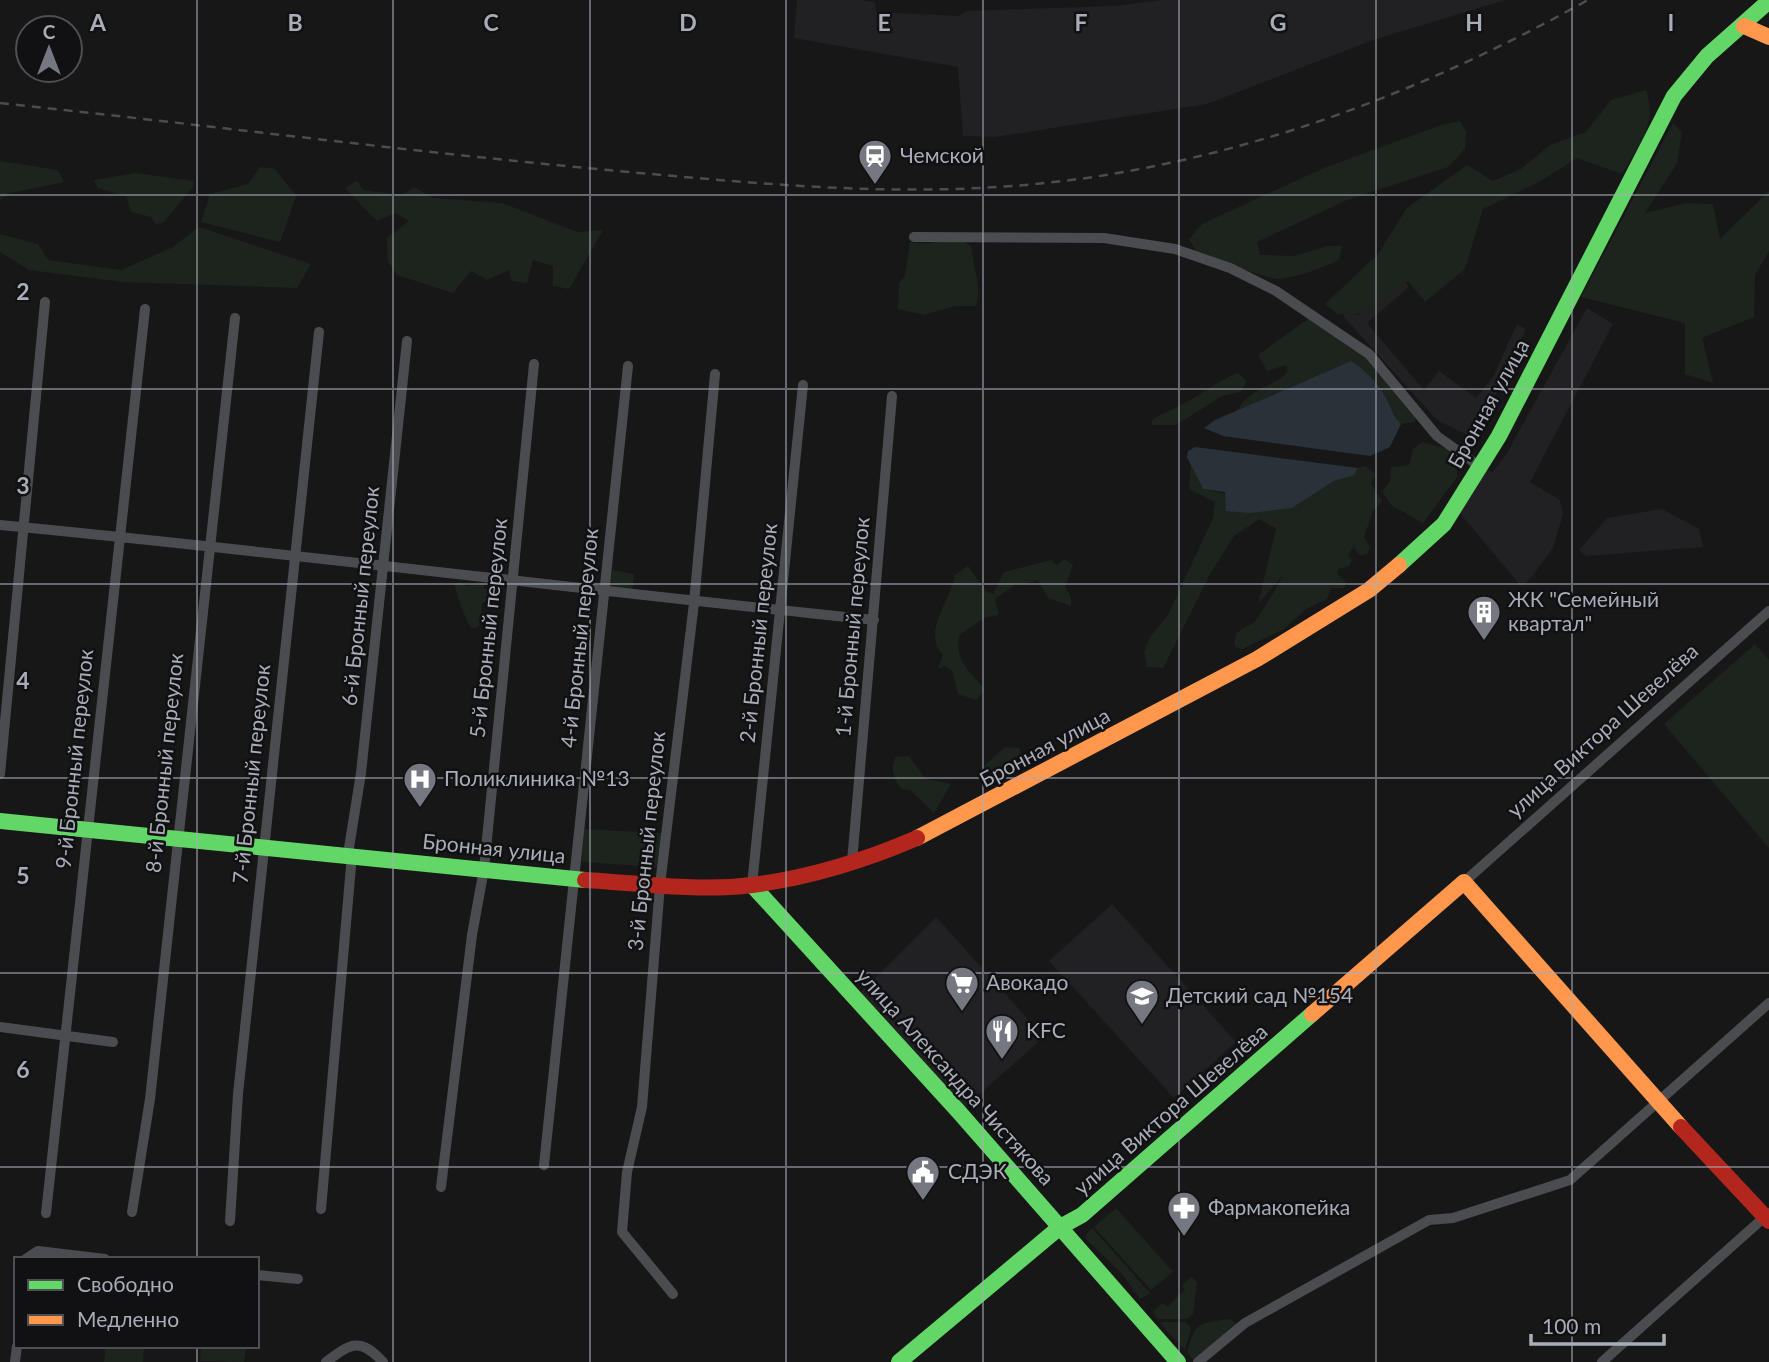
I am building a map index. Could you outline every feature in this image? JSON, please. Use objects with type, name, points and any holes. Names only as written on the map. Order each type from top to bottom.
[{"type":"street","name":"Бронная улица","points":[[0,821],[350,854],[576,879],[660,885],[752,885],[852,862],[921,836],[1248,664],[1332,614],[1396,570],[1427,542],[1444,524],[1499,436],[1674,96],[1707,56],[1744,26],[1769,1]]},
{"type":"street","points":[[1744,26],[1769,37]]},
{"type":"street","points":[[914,237],[1104,238],[1175,249],[1230,268],[1276,291],[1369,355],[1437,436],[1479,466]]},
{"type":"street","points":[[0,774],[45,302]]},
{"type":"street","name":"9-й Бронный переулок","points":[[46,1213],[145,309]]},
{"type":"street","name":"8-й Бронный переулок","points":[[132,1212],[150,1100],[208,545],[235,318]]},
{"type":"street","name":"7-й Бронный переулок","points":[[230,1221],[238,1094],[293,554],[319,332]]},
{"type":"street","name":"6-й Бронный переулок","points":[[321,1209],[350,854],[385,566],[407,341]]},
{"type":"street","name":"5-й Бронный переулок","points":[[441,1186],[472,935],[484,869],[534,364]]},
{"type":"street","name":"4-й Бронный переулок","points":[[544,1165],[628,366]]},
{"type":"street","name":"3-й Бронный переулок","points":[[673,1294],[622,1232],[628,1172],[642,1107],[660,885],[694,603],[715,374]]},
{"type":"street","name":"2-й Бронный переулок","points":[[752,885],[803,385]]},
{"type":"street","name":"1-й Бронный переулок","points":[[852,862],[892,396]]},
{"type":"street","points":[[0,525],[293,554],[606,590],[694,603],[874,621]]},
{"type":"street","name":"улица Виктора Шевелёва","points":[[899,1362],[1060,1227],[1082,1214],[1464,883],[1769,611]]},
{"type":"street","points":[[1464,883],[1768,1217],[1602,1362]]},
{"type":"street","name":"улица Александра Чистякова","points":[[752,885],[1178,1362]]},
{"type":"street","points":[[1198,1362],[1245,1323],[1429,1220],[1453,1218],[1570,1180],[1769,1003]]},
{"type":"street","points":[[0,1027],[113,1042]]},
{"type":"street","points":[[28,1257],[35,1251],[87,1257]]},
{"type":"street","points":[[259,1275],[298,1279]]},
{"type":"street","points":[[326,1362],[348,1346],[357,1345],[370,1347],[383,1362]]},
{"type":"shaded area","points":[[797,0],[860,0],[875,2],[876,12],[959,16],[966,11],[1115,6],[1162,0],[1505,0],[1373,40],[1207,104],[995,137],[963,136],[958,67],[794,38]]},
{"type":"shaded area","points":[[1646,90],[1650,113],[1645,134],[1622,174],[1577,158],[1539,182],[1483,209],[1465,269],[1425,302],[1408,281],[1368,313],[1337,314],[1325,304],[1378,254],[1407,208],[1467,165],[1493,181],[1521,169],[1550,145],[1586,132],[1611,100]]},
{"type":"shaded area","points":[[1460,121],[1466,132],[1465,149],[1448,167],[1347,200],[1257,242],[1260,255],[1295,256],[1327,246],[1342,246],[1339,260],[1310,272],[1280,279],[1199,256],[1189,239],[1202,224],[1324,168],[1441,125]]},
{"type":"shaded area","points":[[1673,123],[1682,132],[1677,163],[1645,213],[1686,203],[1713,204],[1720,239],[1769,191],[1769,251],[1755,275],[1754,317],[1702,338],[1713,383],[1685,374],[1685,323],[1581,297]]},
{"type":"shaded area","points":[[0,161],[57,170],[65,182],[10,193],[0,200]]},
{"type":"shaded area","points":[[260,167],[275,169],[296,196],[280,242],[201,222],[210,194],[248,184]]},
{"type":"shaded area","points":[[135,173],[194,181],[193,187],[163,223],[156,224],[151,217],[131,212],[127,197],[98,188],[94,180]]},
{"type":"shaded area","points":[[357,181],[363,190],[402,195],[414,187],[433,198],[502,203],[577,232],[603,230],[569,289],[553,286],[553,266],[533,260],[527,283],[512,281],[509,270],[487,280],[471,271],[453,293],[397,275],[388,261],[387,238],[409,221],[395,213],[377,221],[345,188]]},
{"type":"shaded area","points":[[199,227],[311,264],[297,288],[123,282],[29,270],[0,252],[0,234],[38,244],[48,260],[121,270],[171,248]]},
{"type":"shaded area","points":[[959,238],[972,247],[978,284],[976,306],[955,306],[924,315],[898,309],[899,283],[905,276],[910,242],[927,244]]},
{"type":"shaded area","points":[[1402,278],[1409,287],[1367,323],[1424,390],[1439,371],[1476,398],[1493,377],[1517,324],[1526,329],[1475,439],[1437,420],[1343,316],[1349,307],[1358,315]]},
{"type":"shaded area","points":[[1587,308],[1613,324],[1530,482],[1560,500],[1563,514],[1553,548],[1530,579],[1521,586],[1458,511],[1485,469],[1493,472],[1507,453]]},
{"type":"shaded area","points":[[1309,318],[1373,363],[1416,413],[1415,422],[1401,424],[1394,418],[1389,403],[1351,361],[1238,410],[1248,397],[1288,372],[1286,365],[1267,371],[1258,355]]},
{"type":"shaded area","points":[[1351,361],[1378,385],[1401,424],[1390,447],[1370,456],[1223,436],[1204,428],[1215,420]]},
{"type":"shaded area","points":[[1238,373],[1247,381],[1240,392],[1222,396],[1176,425],[1152,425],[1152,420]]},
{"type":"shaded area","points":[[1422,442],[1452,450],[1457,461],[1457,477],[1423,523],[1391,505],[1382,491],[1390,482],[1391,467],[1409,465],[1413,449]]},
{"type":"shaded area","points":[[1195,447],[1358,468],[1354,475],[1334,481],[1292,508],[1250,513],[1226,511],[1225,492],[1203,489],[1187,457],[1188,451]]},
{"type":"shaded area","points":[[1191,464],[1203,489],[1292,508],[1334,481],[1354,475],[1358,468],[1365,466],[1376,474],[1371,483],[1382,502],[1373,511],[1364,537],[1370,547],[1367,554],[1360,556],[1354,547],[1348,555],[1352,560],[1349,566],[1338,569],[1337,574],[1346,582],[1344,588],[1331,588],[1327,599],[1306,609],[1284,629],[1242,649],[1235,647],[1236,635],[1257,619],[1283,575],[1258,604],[1276,528],[1259,519],[1234,536],[1210,574],[1163,668],[1147,667],[1144,652],[1150,637],[1168,615],[1213,518],[1215,502],[1189,489]]},
{"type":"shaded area","points":[[1662,509],[1699,529],[1703,547],[1586,556],[1579,550],[1607,518]]},
{"type":"shaded area","points":[[1064,559],[1073,565],[1065,587],[1071,597],[1071,606],[1048,598],[1038,580],[1025,585],[1016,584],[995,599],[999,615],[984,618],[959,635],[958,645],[962,660],[985,690],[976,700],[958,694],[952,670],[944,666],[938,669],[943,655],[935,636],[939,616],[955,575],[968,566],[986,591],[993,594],[1004,572],[1051,560],[1057,565]]},
{"type":"shaded area","points":[[612,570],[634,574],[632,591],[610,588]]},
{"type":"shaded area","points":[[461,582],[467,586],[484,583],[484,589],[499,585],[505,587],[496,599],[482,603],[481,623],[476,628],[471,628],[459,599],[455,584]]},
{"type":"shaded area","points":[[1755,644],[1769,660],[1769,848],[1664,724]]},
{"type":"shaded area","points":[[1005,747],[1019,748],[1021,756],[1015,763],[1004,763],[999,774],[986,773],[984,766]]},
{"type":"shaded area","points":[[909,756],[926,779],[951,784],[934,813],[910,790],[901,789],[894,777],[893,765],[896,757]]},
{"type":"shaded area","points":[[584,829],[663,833],[658,867],[582,862]]},
{"type":"shaded area","points":[[1112,904],[1236,1042],[1174,1098],[1049,961]]},
{"type":"shaded area","points":[[936,917],[1044,1037],[959,1112],[855,998]]},
{"type":"shaded area","points":[[1116,1208],[1173,1272],[1151,1290],[1094,1227]]},
{"type":"shaded area","points":[[1092,1228],[1150,1293],[1140,1299],[1122,1274],[1087,1240],[1085,1236]]},
{"type":"shaded area","points":[[1191,1277],[1197,1282],[1193,1314],[1187,1319],[1157,1319],[1153,1311],[1163,1303],[1167,1307],[1185,1290],[1182,1285]]},
{"type":"shaded area","points":[[1231,1319],[1239,1326],[1193,1360],[1187,1353],[1196,1329],[1205,1323]]},
{"type":"shaded area","points":[[1159,1322],[1186,1322],[1191,1328],[1185,1350]]},
{"type":"shaded area","points":[[106,1348],[144,1348],[143,1362],[104,1362]]},
{"type":"shaded area","points":[[201,1348],[246,1348],[244,1362],[200,1361]]},
{"type":"railway","points":[[0,103],[541,164],[680,177],[862,189],[982,188],[1106,175],[1233,148],[1355,108],[1414,85],[1473,59],[1588,0]]},
{"type":"traffic: fast","points":[[1399,565],[1444,524],[1499,436],[1674,96],[1707,56],[1769,1]]},
{"type":"traffic: fast","points":[[0,821],[585,880]]},
{"type":"traffic: fast","points":[[752,885],[959,1112],[1178,1362]]},
{"type":"traffic: fast","points":[[899,1362],[1060,1227],[1082,1215],[1312,1014]]},
{"type":"traffic: slow","points":[[1744,26],[1769,37]]},
{"type":"traffic: slow","points":[[917,838],[1257,659],[1369,590],[1399,565]]},
{"type":"traffic: slow","points":[[1312,1014],[1464,882],[1681,1127]]},
{"type":"traffic: jam","points":[[585,880],[689,887],[752,885],[836,867],[917,838]]},
{"type":"traffic: jam","points":[[1681,1127],[1769,1221]]},
{"type":"place","name":"Чемской","points":[[875,186]]},
{"type":"place","name":"ЖК \"Семейный квартал\"","points":[[1484,642]]},
{"type":"place","name":"Поликлиника №13","points":[[420,809]]},
{"type":"place","name":"Авокадо","points":[[962,1013]]},
{"type":"place","name":"Детский сад №154","points":[[1142,1026]]},
{"type":"place","name":"KFC","points":[[1002,1061]]},
{"type":"place","name":"СДЭК","points":[[923,1202]]},
{"type":"place","name":"Фармакопейка","points":[[1184,1238]]}]
